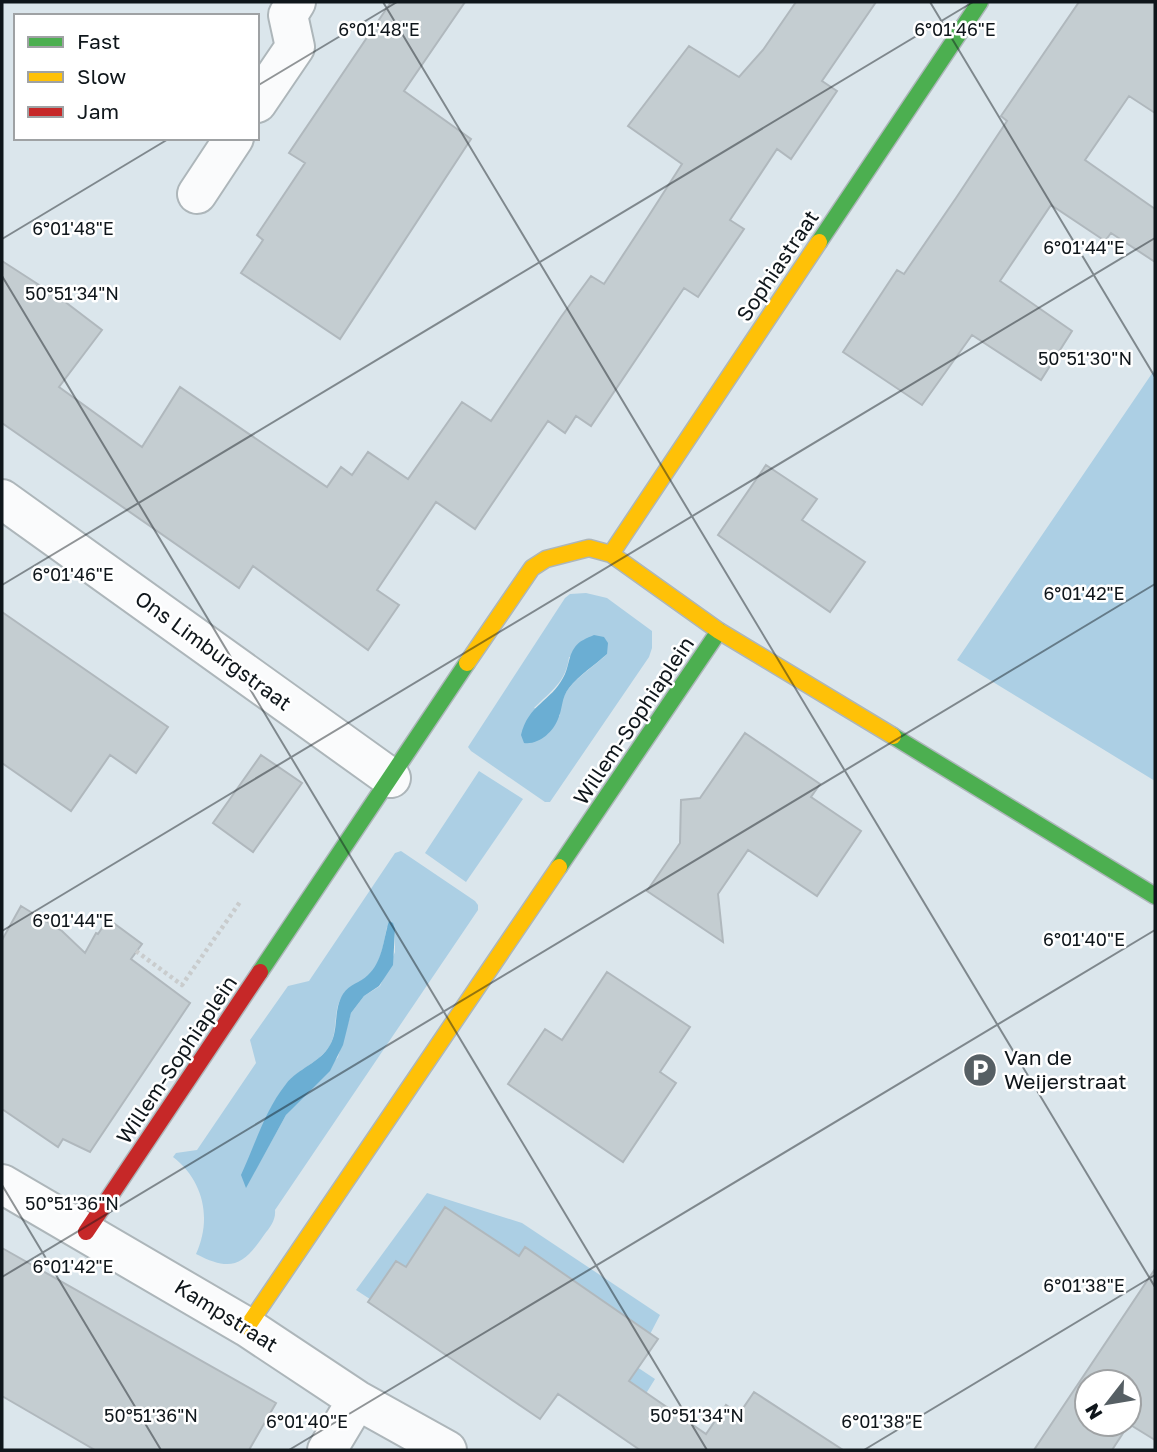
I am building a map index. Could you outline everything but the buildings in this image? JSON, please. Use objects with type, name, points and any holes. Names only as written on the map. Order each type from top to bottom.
[{"type":"street","name":"Sophiastraat","points":[[611,554],[980,2]]},
{"type":"street","points":[[259,100],[295,47],[284,6]]},
{"type":"street","points":[[197,194],[233,140]]},
{"type":"street","name":"Ons Limburgstraat","points":[[2,499],[391,778]]},
{"type":"street","name":"Willem-Sophiaplein","points":[[86,1232],[517,586],[532,568],[546,559],[589,548],[611,554],[719,631],[247,1327]]},
{"type":"street","points":[[719,631],[1155,896]]},
{"type":"street","name":"Kampstraat","points":[[2,1184],[247,1327],[357,1400],[447,1450]]},
{"type":"street","points":[[327,1450],[357,1400]]},
{"type":"path","points":[[136,951],[182,985],[240,902]]},
{"type":"shaded area","points":[[1155,369],[1155,781],[957,660]]},
{"type":"shaded area","points":[[586,593],[607,598],[652,631],[652,648],[649,657],[550,802],[545,802],[468,747],[570,594]],"holes":[[[607,654],[569,688],[560,706],[560,716],[534,708],[561,680],[569,657]]]},
{"type":"shaded area","points":[[479,771],[523,799],[466,882],[425,853]]},
{"type":"shaded area","points":[[401,851],[475,901],[478,910],[275,1210],[272,1223],[256,1245],[249,1254],[235,1263],[208,1260],[196,1254],[204,1227],[198,1189],[192,1177],[173,1157],[176,1153],[197,1150],[256,1063],[250,1040],[288,986],[309,981],[395,853]],"holes":[[[387,927],[395,929],[395,952],[380,986],[364,996],[351,1013],[338,1057],[286,1115],[246,1187],[261,1132],[272,1105],[288,1082],[329,1047],[334,1036],[340,1000],[346,991],[373,971],[381,953]]]},
{"type":"shaded area","points":[[427,1193],[522,1223],[660,1315],[634,1365],[655,1379],[624,1429],[553,1382],[533,1405],[356,1290]]},
{"type":"water","points":[[594,635],[604,637],[608,643],[607,654],[569,688],[553,729],[540,740],[524,743],[521,735],[529,717],[558,686],[577,645]]},
{"type":"water","points":[[389,921],[395,929],[393,965],[379,986],[364,996],[351,1013],[343,1045],[330,1071],[286,1115],[246,1188],[241,1175],[272,1105],[291,1078],[321,1056],[330,1045],[340,1000],[345,991],[368,975],[377,963]]},
{"type":"traffic: fast","points":[[819,242],[980,2]]},
{"type":"traffic: fast","points":[[559,867],[719,631]]},
{"type":"traffic: fast","points":[[260,972],[467,663]]},
{"type":"traffic: fast","points":[[893,736],[1155,896]]},
{"type":"traffic: slow","points":[[611,554],[819,242]]},
{"type":"traffic: slow","points":[[467,663],[532,568],[546,559],[589,548],[611,554],[719,631],[893,736]]},
{"type":"traffic: slow","points":[[247,1327],[559,867]]},
{"type":"traffic: jam","points":[[86,1232],[260,972]]},
{"type":"place","name":"Van de Weijerstraat","points":[[980,1070]]}]
